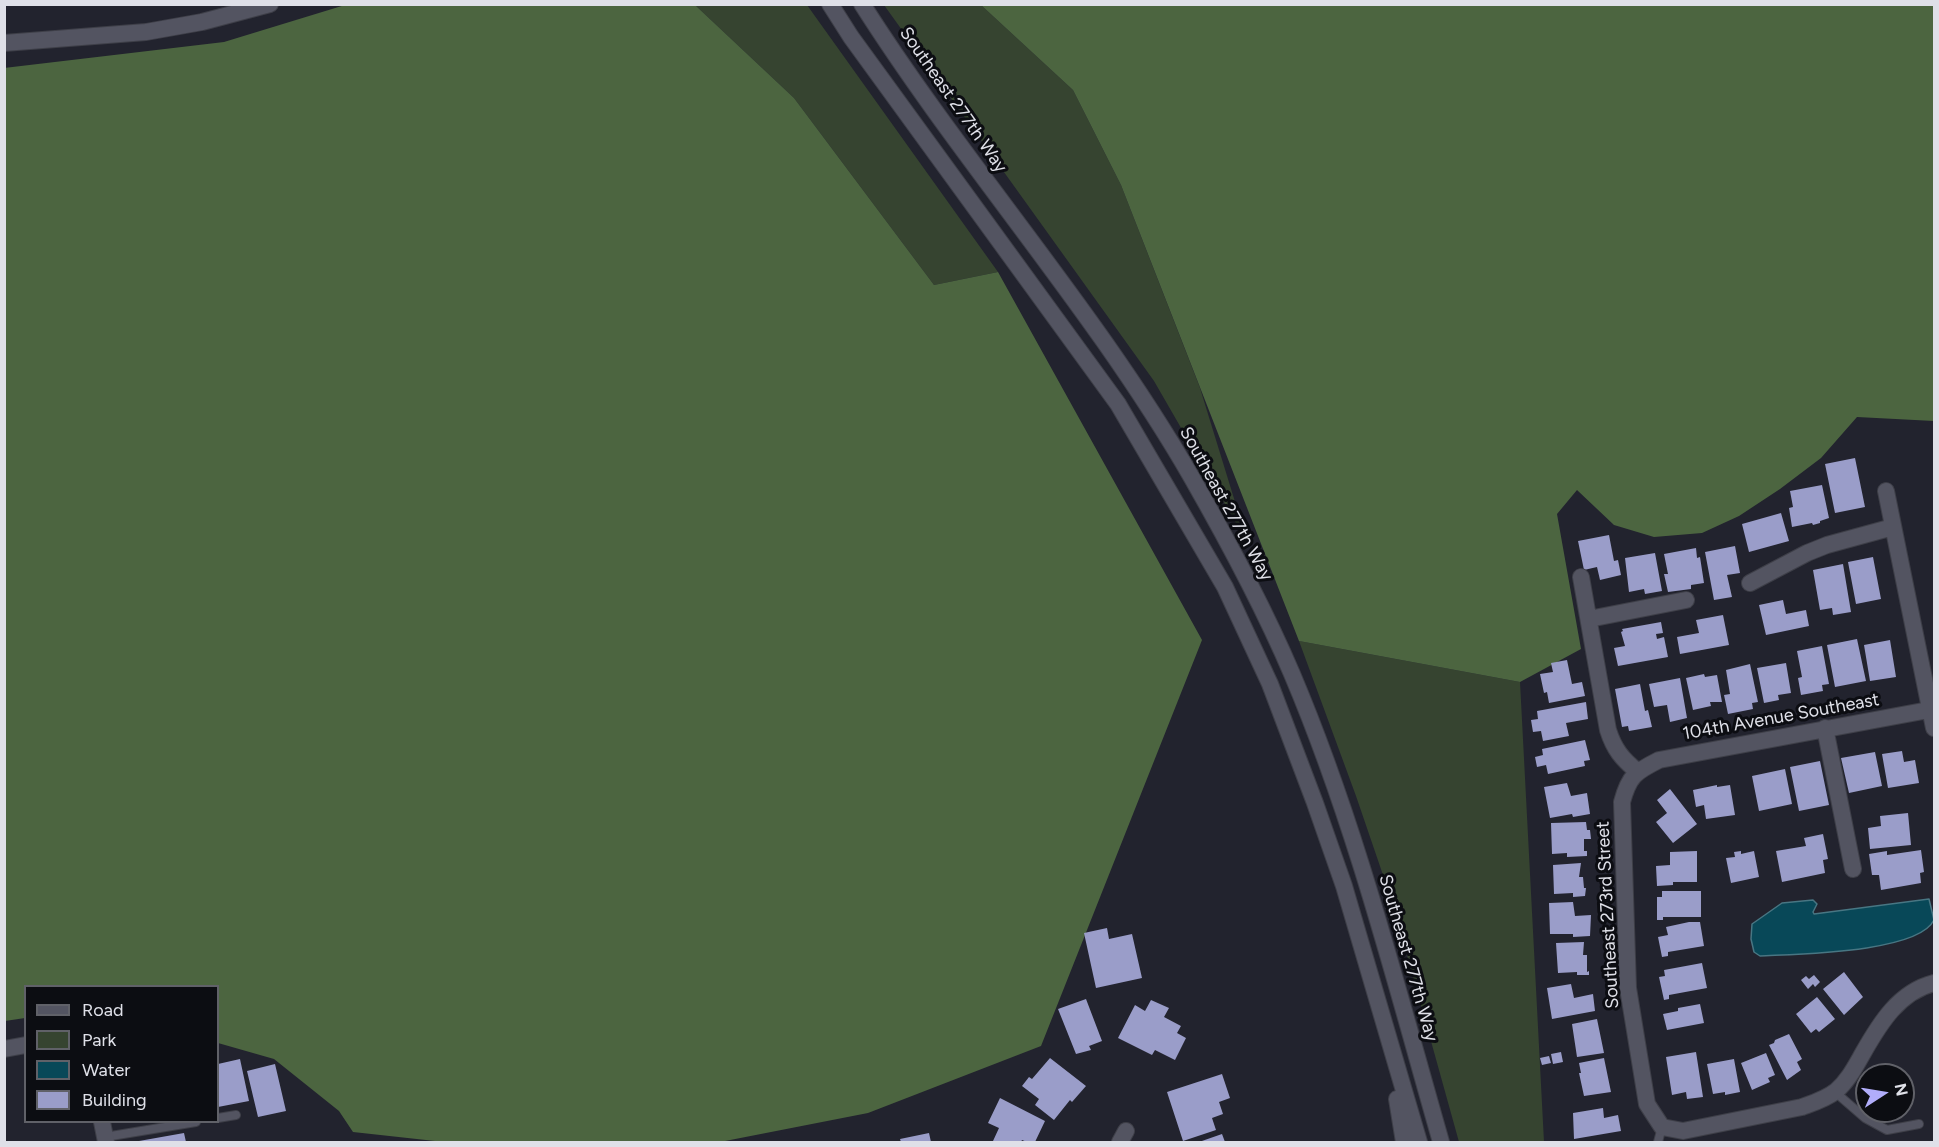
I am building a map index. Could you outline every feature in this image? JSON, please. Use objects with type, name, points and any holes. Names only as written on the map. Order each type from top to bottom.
[{"type":"main road","points":[[4,43],[146,32],[202,22],[270,4]]},
{"type":"main road","points":[[830,4],[851,37],[1118,404],[1226,587],[1270,684],[1344,886],[1419,1143]]},
{"type":"main road","name":"Southeast 277th Way","points":[[862,4],[1145,402],[1191,476],[1248,582],[1292,674],[1336,791],[1390,959],[1426,1089]]},
{"type":"main road","points":[[1886,491],[1935,728]]},
{"type":"main road","points":[[1750,583],[1827,545],[1893,527]]},
{"type":"main road","points":[[1581,577],[1608,730],[1613,746],[1622,758],[1637,771]]},
{"type":"main road","points":[[1589,619],[1686,600]]},
{"type":"main road","name":"104th Avenue Southeast","points":[[1637,771],[1659,760],[1682,754],[1933,710]]},
{"type":"main road","points":[[1825,728],[1852,869]]},
{"type":"main road","name":"Southeast 273rd Street","points":[[1637,771],[1626,788],[1622,802],[1628,988],[1647,1104],[1660,1135]]},
{"type":"main road","points":[[1660,1135],[1802,1107],[1819,1101],[1835,1092],[1850,1077],[1871,1039],[1896,1004],[1909,994],[1935,983]]},
{"type":"main road","points":[[1383,1022],[1404,1143]]},
{"type":"main road","points":[[4,1049],[24,1045]]},
{"type":"main road","points":[[1426,1089],[1441,1143]]},
{"type":"main road","points":[[1426,1089],[1447,1143]]},
{"type":"lane","points":[[1835,1092],[1865,1118],[1887,1130],[1919,1124]]},
{"type":"lane","points":[[219,1118],[236,1115]]},
{"type":"lane","points":[[104,1134],[188,1123]]},
{"type":"green space","points":[[345,5],[695,5],[794,98],[934,285],[998,272],[1202,640],[1041,1046],[868,1113],[720,1142],[444,1142],[353,1132],[339,1111],[274,1059],[219,1043],[219,985],[24,985],[24,1018],[5,1021],[4,68],[224,42]]},
{"type":"green space","points":[[695,5],[807,5],[998,272],[934,285],[794,98]]},
{"type":"green space","points":[[884,5],[981,5],[1073,90],[1121,185],[1200,388],[1248,544],[1154,381]]},
{"type":"green space","points":[[981,5],[1934,5],[1934,421],[1857,417],[1821,458],[1780,489],[1739,516],[1702,533],[1654,537],[1614,525],[1577,490],[1557,514],[1581,649],[1520,682],[1299,641],[1121,185],[1073,90]]},
{"type":"green space","points":[[1299,641],[1520,682],[1544,1142],[1459,1142],[1383,875]]},
{"type":"water","points":[[1929,899],[1934,920],[1923,931],[1905,939],[1854,950],[1760,956],[1754,952],[1751,939],[1752,924],[1782,903],[1813,900],[1817,904],[1814,914]]},
{"type":"building","points":[[1855,458],[1865,507],[1835,513],[1825,464]]},
{"type":"building","points":[[1822,485],[1829,518],[1813,525],[1812,523],[1792,527],[1789,508],[1793,507],[1790,491]]},
{"type":"building","points":[[1781,513],[1789,541],[1749,552],[1742,524]]},
{"type":"building","points":[[1609,535],[1614,561],[1618,560],[1621,575],[1600,580],[1597,567],[1584,570],[1578,541]]},
{"type":"building","points":[[1735,546],[1740,573],[1727,575],[1732,597],[1714,600],[1705,552]]},
{"type":"building","points":[[1696,548],[1697,558],[1700,557],[1704,583],[1691,585],[1691,589],[1668,592],[1664,574],[1668,574],[1664,554]]},
{"type":"building","points":[[1655,553],[1662,591],[1645,594],[1644,589],[1629,592],[1625,558]]},
{"type":"building","points":[[1873,557],[1881,599],[1856,604],[1848,562]]},
{"type":"building","points":[[1843,564],[1851,612],[1833,615],[1832,608],[1820,610],[1813,570]]},
{"type":"building","points":[[1783,600],[1786,614],[1806,610],[1809,626],[1766,635],[1759,605]]},
{"type":"building","points":[[1723,615],[1729,645],[1680,654],[1677,637],[1699,633],[1696,620]]},
{"type":"building","points":[[1661,622],[1663,633],[1656,634],[1657,639],[1664,637],[1668,657],[1618,666],[1614,648],[1625,646],[1622,629]]},
{"type":"building","points":[[1857,639],[1866,681],[1835,687],[1827,645]]},
{"type":"building","points":[[1890,640],[1896,677],[1870,681],[1864,645]]},
{"type":"building","points":[[1822,646],[1829,684],[1822,685],[1823,691],[1801,695],[1798,678],[1802,677],[1797,651]]},
{"type":"building","points":[[1567,660],[1572,684],[1582,682],[1585,696],[1549,703],[1547,692],[1544,693],[1540,674],[1553,672],[1551,663]]},
{"type":"building","points":[[1786,663],[1791,693],[1778,695],[1779,700],[1764,703],[1757,668]]},
{"type":"building","points":[[1750,664],[1758,702],[1752,703],[1753,709],[1728,714],[1724,695],[1730,694],[1726,670]]},
{"type":"building","points":[[1704,674],[1705,677],[1717,675],[1722,702],[1710,702],[1711,706],[1693,710],[1686,678]]},
{"type":"building","points":[[1680,678],[1687,718],[1670,722],[1667,705],[1654,707],[1649,684]]},
{"type":"building","points":[[1640,684],[1645,711],[1648,710],[1652,727],[1629,731],[1628,726],[1622,727],[1615,689]]},
{"type":"building","points":[[1586,702],[1588,719],[1566,723],[1569,736],[1543,741],[1541,731],[1533,732],[1531,720],[1538,719],[1537,711]]},
{"type":"building","points":[[1585,740],[1590,760],[1584,761],[1585,766],[1548,774],[1546,765],[1537,767],[1535,757],[1543,755],[1542,749]]},
{"type":"building","points":[[1902,751],[1904,762],[1915,760],[1919,783],[1888,788],[1882,754]]},
{"type":"building","points":[[1875,752],[1882,786],[1849,793],[1841,758]]},
{"type":"building","points":[[1820,761],[1829,805],[1799,811],[1790,767]]},
{"type":"building","points":[[1785,769],[1792,804],[1759,811],[1752,776]]},
{"type":"building","points":[[1567,783],[1571,796],[1587,793],[1590,814],[1550,818],[1544,787]]},
{"type":"building","points":[[1717,785],[1717,787],[1730,785],[1735,815],[1706,819],[1704,805],[1696,807],[1693,790]]},
{"type":"building","points":[[1670,789],[1697,824],[1673,843],[1656,822],[1667,813],[1657,800]]},
{"type":"building","points":[[1908,813],[1911,845],[1870,849],[1868,828],[1881,826],[1880,816]]},
{"type":"building","points":[[1586,822],[1591,839],[1584,839],[1584,851],[1587,851],[1587,856],[1567,857],[1567,853],[1552,854],[1551,823]]},
{"type":"building","points":[[1823,834],[1828,859],[1823,860],[1825,873],[1782,882],[1776,851],[1806,846],[1804,838]]},
{"type":"building","points":[[1921,850],[1924,872],[1920,873],[1921,883],[1881,890],[1879,875],[1872,875],[1869,854],[1887,851],[1887,855]]},
{"type":"building","points":[[1697,851],[1697,882],[1673,882],[1673,885],[1657,886],[1656,866],[1670,865],[1670,852]]},
{"type":"building","points":[[1741,851],[1741,854],[1754,851],[1759,877],[1731,883],[1726,858],[1735,857],[1734,852]]},
{"type":"building","points":[[1581,863],[1579,877],[1583,877],[1584,888],[1586,888],[1585,896],[1573,897],[1573,893],[1554,894],[1553,865]]},
{"type":"building","points":[[1662,891],[1701,891],[1701,917],[1663,917],[1663,920],[1657,920],[1657,897],[1662,897]]},
{"type":"building","points":[[1573,902],[1575,916],[1591,915],[1590,936],[1573,937],[1573,934],[1550,934],[1549,903]]},
{"type":"building","points":[[1700,922],[1704,946],[1668,952],[1668,956],[1662,957],[1658,937],[1668,935],[1666,927]]},
{"type":"building","points":[[1107,928],[1109,939],[1132,934],[1142,978],[1096,988],[1084,933]]},
{"type":"building","points":[[1584,942],[1583,955],[1587,955],[1589,975],[1577,975],[1577,972],[1558,973],[1556,943]]},
{"type":"building","points":[[1702,963],[1707,988],[1669,995],[1669,999],[1664,1000],[1659,977],[1665,976],[1664,970]]},
{"type":"building","points":[[1844,972],[1863,997],[1844,1015],[1823,989]]},
{"type":"building","points":[[1814,975],[1820,982],[1808,989],[1801,980],[1806,976],[1809,979]]},
{"type":"building","points":[[1571,984],[1574,998],[1593,994],[1595,1011],[1552,1019],[1547,988]]},
{"type":"building","points":[[1817,997],[1835,1019],[1819,1032],[1816,1029],[1811,1033],[1796,1014]]},
{"type":"building","points":[[1086,999],[1102,1041],[1089,1046],[1091,1050],[1076,1054],[1058,1009]]},
{"type":"building","points":[[1151,1000],[1169,1008],[1164,1017],[1181,1026],[1177,1033],[1186,1038],[1175,1060],[1155,1050],[1152,1055],[1118,1038],[1135,1005],[1145,1011]]},
{"type":"building","points":[[1700,1004],[1704,1023],[1667,1030],[1663,1014],[1678,1011],[1678,1008]]},
{"type":"building","points":[[1597,1019],[1604,1053],[1577,1057],[1572,1024]]},
{"type":"building","points":[[1789,1034],[1802,1059],[1797,1062],[1801,1070],[1787,1080],[1769,1045]]},
{"type":"building","points":[[1561,1052],[1563,1062],[1553,1064],[1551,1054]]},
{"type":"building","points":[[1696,1052],[1703,1097],[1687,1099],[1686,1092],[1672,1095],[1666,1057]]},
{"type":"building","points":[[1766,1053],[1775,1075],[1768,1078],[1770,1082],[1752,1090],[1741,1063]]},
{"type":"building","points":[[1549,1056],[1551,1063],[1542,1065],[1540,1058]]},
{"type":"building","points":[[1050,1058],[1086,1086],[1072,1102],[1070,1100],[1054,1120],[1035,1105],[1039,1099],[1022,1086],[1029,1077],[1032,1079]]},
{"type":"building","points":[[1604,1058],[1611,1092],[1584,1096],[1579,1063]]},
{"type":"building","points":[[240,1059],[249,1101],[219,1107],[219,1064]]},
{"type":"building","points":[[1734,1059],[1740,1092],[1725,1095],[1725,1092],[1713,1094],[1707,1064]]},
{"type":"building","points":[[275,1064],[286,1111],[258,1117],[247,1071]]},
{"type":"building","points":[[1222,1074],[1230,1098],[1219,1102],[1223,1114],[1212,1118],[1216,1130],[1183,1141],[1167,1092]]},
{"type":"building","points":[[1000,1098],[1045,1121],[1035,1142],[993,1141],[999,1128],[988,1123]]},
{"type":"building","points":[[1603,1108],[1604,1118],[1618,1115],[1621,1131],[1574,1139],[1573,1113]]},
{"type":"building","points":[[184,1133],[186,1142],[139,1142],[139,1141]]},
{"type":"building","points":[[929,1133],[931,1142],[901,1142],[900,1139]]},
{"type":"building","points":[[1222,1134],[1225,1142],[1199,1142]]}]
